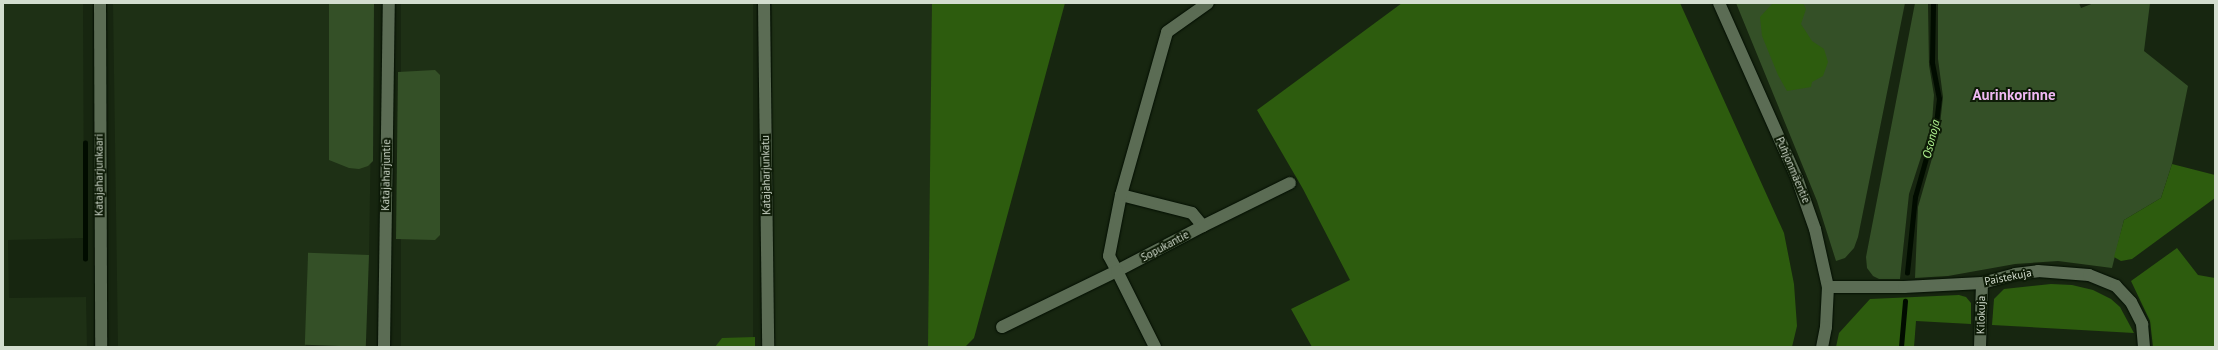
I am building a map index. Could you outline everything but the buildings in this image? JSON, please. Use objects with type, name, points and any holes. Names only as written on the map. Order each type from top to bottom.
[{"type":"street","name":"Katajaharjunkaari","points":[[100,3],[101,347]]},
{"type":"street","name":"Katajaharjuntie","points":[[384,347],[389,3]]},
{"type":"street","name":"Katajaharjunkatu","points":[[764,3],[768,347]]},
{"type":"street","points":[[1156,347],[1109,256],[1110,247],[1122,195],[1167,32],[1208,3]]},
{"type":"street","name":"Puhjonmäentie","points":[[1719,3],[1808,206],[1822,251],[1828,287],[1826,327],[1822,347]]},
{"type":"street","points":[[1203,226],[1290,183]]},
{"type":"street","name":"Sopukantie","points":[[1002,327],[1117,271],[1203,226],[1192,213],[1122,195]]},
{"type":"street","name":"Paistekuja","points":[[1828,287],[1904,287],[1982,283],[2015,274],[2038,271],[2089,275],[2116,286],[2131,302],[2142,324],[2144,347]]},
{"type":"street","name":"Kilokuja","points":[[1980,347],[1982,283]]},
{"type":"shaded area","points":[[3,3],[83,3],[84,238],[8,240],[9,298],[86,297],[87,347],[3,347]]},
{"type":"shaded area","points":[[113,3],[373,3],[369,255],[308,256],[306,347],[118,347]]},
{"type":"shaded area","points":[[329,3],[374,3],[373,161],[368,166],[359,169],[349,168],[329,160]]},
{"type":"shaded area","points":[[401,3],[753,3],[753,347],[401,347]]},
{"type":"shaded area","points":[[772,3],[932,3],[932,347],[772,347]]},
{"type":"shaded area","points":[[1736,3],[1905,3],[1858,237],[1854,248],[1845,258],[1836,261],[1817,201]]},
{"type":"shaded area","points":[[1915,3],[1928,3],[1929,65],[1934,95],[1932,123],[1909,194],[1900,279],[1879,279],[1873,276],[1867,268],[1866,257]]},
{"type":"shaded area","points":[[1938,3],[2079,3],[2081,8],[2094,3],[2150,3],[2144,51],[2188,86],[2172,164],[2161,198],[2124,220],[2112,268],[2058,261],[2015,264],[1948,276],[1915,278],[1918,207],[1939,134],[1943,97],[1938,59]]},
{"type":"shaded area","points":[[435,70],[440,75],[440,235],[435,240],[396,239],[398,72]]},
{"type":"shaded area","points":[[308,253],[369,255],[366,347],[305,345]]},
{"type":"green space","points":[[932,3],[1065,3],[974,338],[965,347],[928,347]]},
{"type":"green space","points":[[1402,3],[1680,3],[1784,233],[1794,284],[1797,326],[1792,347],[1312,347],[1291,309],[1350,280],[1303,189],[1257,110]]},
{"type":"green space","points":[[1773,3],[1803,3],[1806,9],[1801,24],[1812,41],[1824,49],[1828,62],[1823,76],[1812,82],[1811,87],[1787,91],[1778,75],[1762,36],[1760,17]]},
{"type":"green space","points":[[2172,164],[2215,175],[2215,198],[2132,259],[2121,261],[2114,257],[2124,220],[2161,198]]},
{"type":"green space","points":[[2177,248],[2198,275],[2215,278],[2215,347],[2153,347],[2150,321],[2131,281]]},
{"type":"green space","points":[[2051,284],[2072,285],[2093,290],[2111,299],[2120,307],[2134,333],[1992,325],[1994,299],[2004,289]]},
{"type":"green space","points":[[1959,295],[1966,297],[1971,303],[1971,324],[1916,321],[1914,347],[1836,347],[1839,333],[1870,299]]},
{"type":"green space","points":[[755,337],[755,347],[715,347],[722,338]]},
{"type":"waterway","name":"Osonoja","points":[[1907,273],[1915,197],[1936,123],[1939,99],[1932,62],[1933,3]]},
{"type":"waterway","points":[[85,143],[85,259]]},
{"type":"waterway","name":"Osonoja","points":[[1901,347],[1905,301]]},
{"type":"district","name":"Aurinkorinne","points":[[2014,95]]}]
